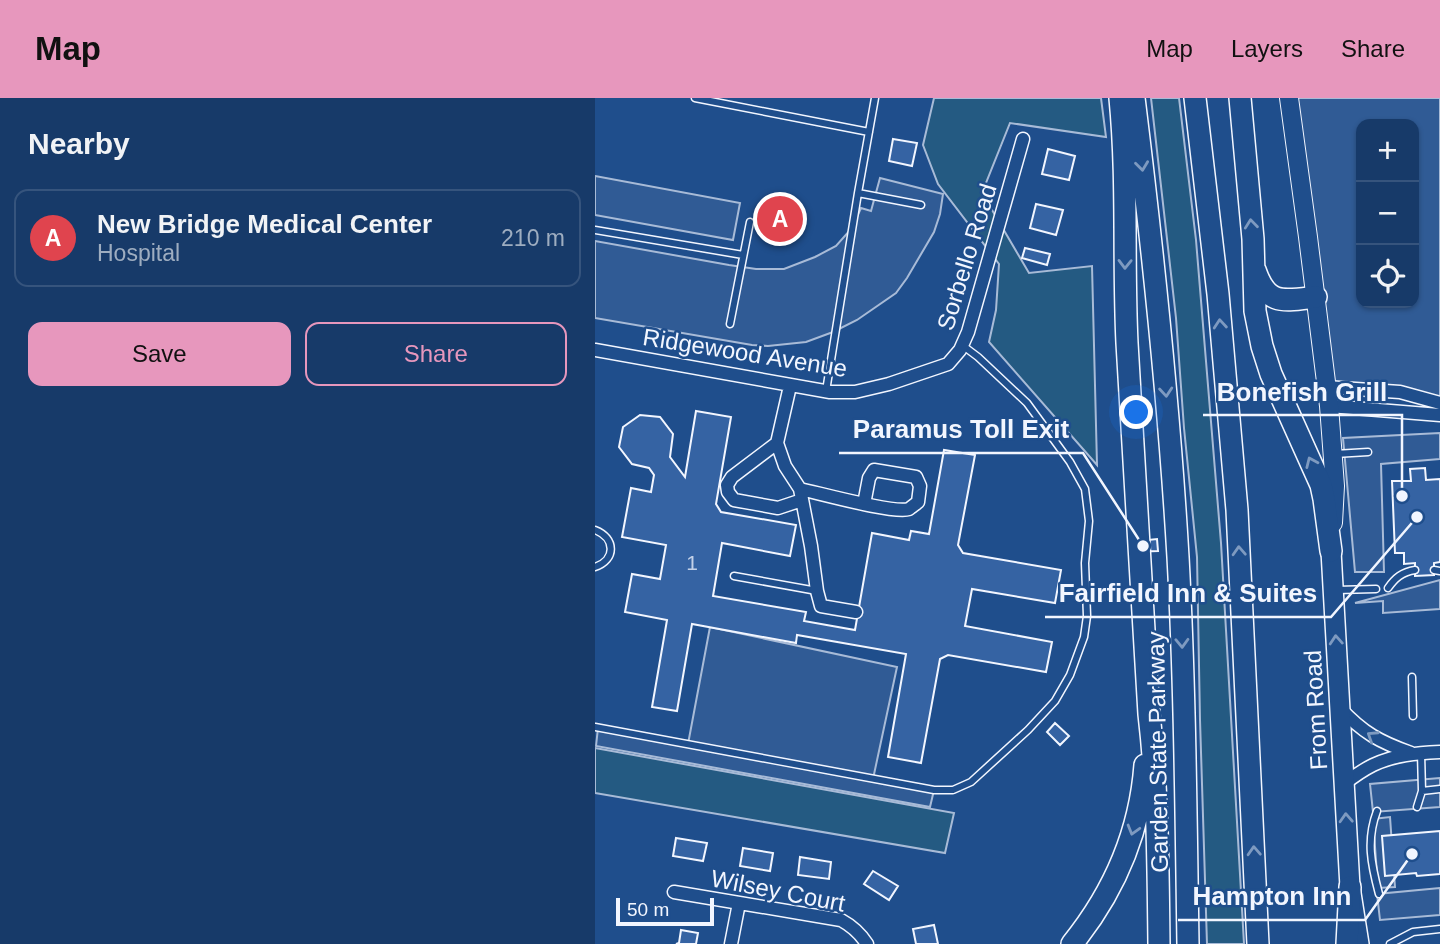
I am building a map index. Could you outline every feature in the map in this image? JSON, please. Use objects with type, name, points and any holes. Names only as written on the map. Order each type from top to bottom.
[{"type":"highway","points":[[1119,98],[1126,178],[1127,343],[1149,714],[1157,796],[1159,944]]},
{"type":"highway","name":"Garden State Parkway","points":[[1134,98],[1155,274],[1174,489],[1184,703],[1188,944]]},
{"type":"highway","points":[[1195,98],[1218,294],[1234,473],[1258,944]]},
{"type":"highway","points":[[1240,98],[1253,239],[1255,312],[1262,346],[1277,389],[1321,485],[1331,551]]},
{"type":"highway","points":[[1254,268],[1262,287],[1272,297],[1282,300],[1316,298]]},
{"type":"highway","points":[[1072,944],[1087,926],[1109,890],[1129,842],[1143,782],[1149,714]]},
{"type":"highway","points":[[1347,944],[1350,887]]},
{"type":"main road","name":"From Road","points":[[1331,551],[1350,887],[1359,944]]},
{"type":"street","name":"From Road","points":[[1289,98],[1329,406],[1335,486],[1331,551]]},
{"type":"street","name":"Sorbello Road","points":[[889,384],[948,364],[962,345],[1024,139]]},
{"type":"street","name":"Ridgewood Avenue","points":[[595,350],[826,391],[855,391],[889,384]]},
{"type":"street","points":[[790,386],[777,443],[785,466],[801,494],[821,606],[856,612]]},
{"type":"street","points":[[1326,387],[1400,392],[1440,403]]},
{"type":"street","points":[[1329,406],[1440,415]]},
{"type":"street","points":[[777,443],[732,478],[727,485],[734,500],[778,508],[801,494],[896,510],[910,509],[918,502],[920,486],[916,477],[874,470],[869,478],[865,504]]},
{"type":"street","points":[[1341,708],[1359,727],[1376,739],[1416,753]]},
{"type":"street","points":[[1344,784],[1371,766],[1416,753],[1440,752]]},
{"type":"street","name":"Wilsey Court","points":[[674,892],[841,920],[852,926],[867,944]]},
{"type":"street","points":[[731,944],[739,903]]},
{"type":"lane","points":[[695,98],[869,132]]},
{"type":"lane","points":[[826,391],[875,98]]},
{"type":"lane","points":[[858,193],[922,205]]},
{"type":"lane","points":[[730,324],[750,222]]},
{"type":"lane","points":[[595,230],[743,256]]},
{"type":"lane","points":[[595,727],[934,790],[953,790],[971,782],[1028,730],[1055,701],[1070,675],[1084,637],[1090,521],[1085,489],[1070,462],[1027,402],[962,345]]},
{"type":"lane","points":[[1333,454],[1368,452]]},
{"type":"lane","points":[[595,530],[608,538],[611,552],[603,564],[595,567]]},
{"type":"lane","points":[[1388,588],[1406,571],[1415,570]]},
{"type":"lane","points":[[734,576],[817,591]]},
{"type":"lane","points":[[1333,590],[1376,589]]},
{"type":"lane","points":[[1412,677],[1413,716]]},
{"type":"lane","points":[[1416,753],[1422,791],[1417,807]]},
{"type":"lane","points":[[1422,791],[1440,789]]},
{"type":"lane","points":[[1377,811],[1370,834],[1370,846],[1379,894]]},
{"type":"lane","points":[[1390,944],[1413,932],[1440,929]]},
{"type":"shaded area","points":[[934,98],[1101,98],[1106,137],[1010,123],[982,193],[1029,273],[1092,266],[1097,465],[989,342],[996,310],[999,264],[938,184],[923,145]]},
{"type":"shaded area","points":[[1151,98],[1179,98],[1196,240],[1221,543],[1244,944],[1207,944],[1197,557],[1176,318]]},
{"type":"shaded area","points":[[1289,98],[1440,98],[1440,403],[1326,387]]},
{"type":"shaded area","points":[[595,176],[740,203],[733,240],[595,215]]},
{"type":"shaded area","points":[[880,178],[943,194],[940,214],[934,232],[896,293],[857,320],[833,332],[806,342],[768,346],[595,318],[595,241],[756,269],[784,269],[836,246],[852,228],[861,208],[871,211]]},
{"type":"shaded area","points":[[1440,433],[1440,459],[1381,464],[1384,572],[1355,572],[1343,438]]},
{"type":"shaded area","points":[[1440,580],[1440,609],[1383,613],[1383,601],[1355,603]]},
{"type":"shaded area","points":[[710,627],[897,667],[873,779],[934,790],[930,807],[596,746],[598,728],[688,744]]},
{"type":"shaded area","points":[[595,748],[954,813],[945,853],[595,793]]},
{"type":"shaded area","points":[[1440,778],[1440,807],[1373,812],[1370,784]]},
{"type":"shaded area","points":[[1390,817],[1395,887],[1378,888],[1373,819]]},
{"type":"shaded area","points":[[1440,888],[1440,915],[1380,920],[1377,894]]},
{"type":"building","points":[[893,139],[917,143],[912,166],[889,161]]},
{"type":"building","points":[[1048,149],[1075,156],[1069,180],[1042,174]]},
{"type":"building","points":[[1036,204],[1063,210],[1056,235],[1030,228]]},
{"type":"building","points":[[1025,248],[1050,254],[1047,265],[1022,258]]},
{"type":"building","points":[[696,411],[731,417],[716,504],[721,512],[796,525],[790,556],[722,543],[713,596],[806,612],[804,621],[855,630],[872,533],[909,540],[911,531],[929,534],[944,450],[975,455],[958,545],[963,553],[1061,570],[1055,603],[972,589],[965,626],[1052,642],[1046,672],[948,655],[940,659],[921,763],[888,757],[906,654],[797,635],[796,643],[692,624],[677,711],[652,707],[667,620],[625,612],[632,574],[660,579],[666,545],[622,537],[631,488],[651,492],[654,475],[649,468],[632,464],[619,447],[623,427],[640,415],[660,417],[673,434],[670,457],[685,477]]},
{"type":"building","points":[[1425,468],[1426,480],[1440,479],[1440,562],[1434,563],[1434,575],[1415,576],[1415,563],[1404,564],[1404,553],[1395,553],[1392,481],[1411,481],[1410,469]]},
{"type":"building","points":[[1157,539],[1158,551],[1130,552],[1129,542]]},
{"type":"building","points":[[1055,723],[1069,736],[1060,745],[1047,732]]},
{"type":"building","points":[[1440,831],[1440,874],[1385,876],[1382,836]]},
{"type":"building","points":[[676,838],[707,843],[703,861],[673,856]]},
{"type":"building","points":[[743,848],[773,853],[770,871],[740,866]]},
{"type":"building","points":[[800,857],[831,862],[829,879],[798,875]]},
{"type":"building","points":[[873,871],[898,886],[889,900],[864,884]]},
{"type":"building","points":[[934,925],[938,944],[916,944],[913,929]]},
{"type":"building","points":[[681,930],[698,933],[696,944],[676,944],[679,943]]},
{"type":"place","name":"New Bridge Medical Center","points":[[780,219]]},
{"type":"place","name":"Bonefish Grill","points":[[1402,496]]},
{"type":"place","name":"Fairfield Inn & Suites","points":[[1417,517]]},
{"type":"place","name":"Paramus Toll Exit","points":[[1143,546]]},
{"type":"place","name":"Hampton Inn","points":[[1412,854]]}]
